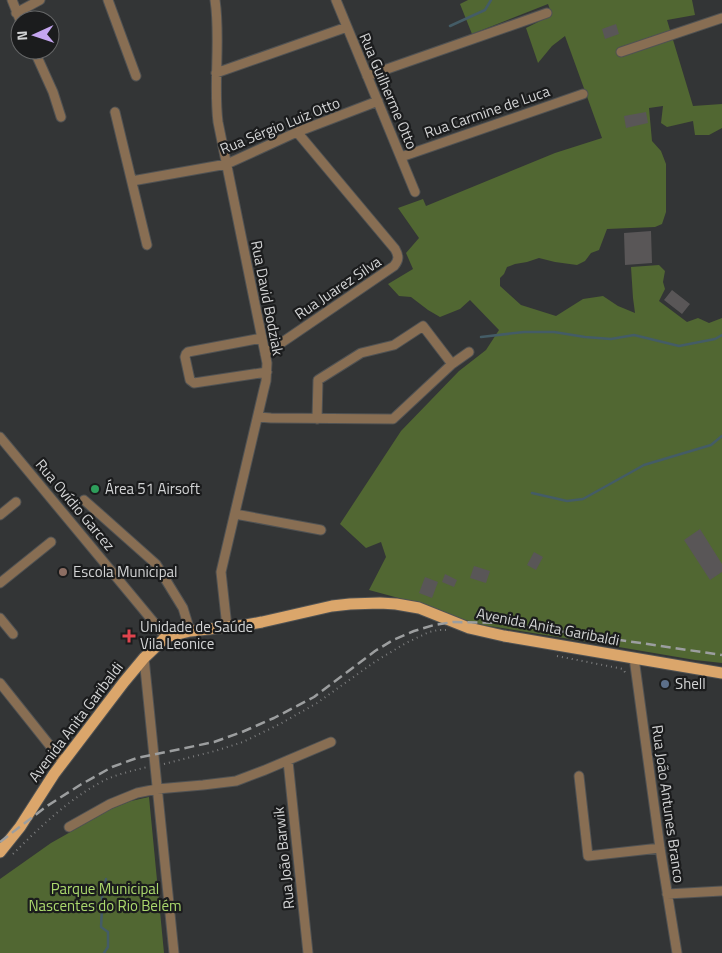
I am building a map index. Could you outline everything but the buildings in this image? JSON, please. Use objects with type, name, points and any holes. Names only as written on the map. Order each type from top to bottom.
[{"type":"main road","name":"Avenida Anita Garibaldi","points":[[4,855],[63,762],[124,682],[144,658],[166,637],[190,631],[262,622],[332,606],[366,603],[396,604],[419,608],[483,632],[722,673]]},
{"type":"street","points":[[26,10],[40,0]]},
{"type":"street","points":[[108,0],[136,76]]},
{"type":"street","name":"Rua David Bodziak","points":[[215,0],[216,110],[262,338],[267,372],[221,572],[227,627]]},
{"type":"street","name":"Rua Guilherme Otto","points":[[336,0],[415,192]]},
{"type":"street","points":[[367,76],[547,13]]},
{"type":"street","points":[[621,52],[722,18]]},
{"type":"street","points":[[216,73],[347,26]]},
{"type":"street","points":[[39,60],[53,92],[61,116]]},
{"type":"street","name":"Rua Carmine de Luca","points":[[401,157],[583,94]]},
{"type":"street","name":"Rua Sérgio Luiz Otto","points":[[132,181],[227,164],[297,132],[378,101]]},
{"type":"street","points":[[115,112],[147,245]]},
{"type":"street","name":"Rua Juarez Silva","points":[[265,354],[394,266],[398,258],[395,249],[297,132]]},
{"type":"street","points":[[317,419],[318,380],[362,353],[394,344],[423,326],[452,364]]},
{"type":"street","points":[[262,338],[188,352],[185,357],[190,380],[194,383],[267,372]]},
{"type":"street","points":[[258,417],[393,420],[452,364],[469,352]]},
{"type":"street","name":"Rua Ovídio Garcez","points":[[0,437],[166,637]]},
{"type":"street","points":[[84,500],[156,564],[183,608],[190,631]]},
{"type":"street","points":[[0,515],[16,502]]},
{"type":"street","points":[[234,514],[321,530]]},
{"type":"street","points":[[0,584],[51,542]]},
{"type":"street","points":[[0,618],[13,634]]},
{"type":"street","points":[[144,658],[174,953]]},
{"type":"street","name":"Rua João Antunes Branco","points":[[634,658],[660,848],[677,953]]},
{"type":"street","points":[[0,683],[63,762]]},
{"type":"street","points":[[68,827],[110,804],[137,793],[157,789],[236,781],[331,742]]},
{"type":"street","name":"Rua João Barwik","points":[[288,761],[308,953]]},
{"type":"street","points":[[578,776],[588,856],[660,848]]},
{"type":"street","points":[[668,894],[722,892]]},
{"type":"path","points":[[162,764],[243,742],[317,703],[376,661],[406,643],[430,632],[438,630],[449,631]]},
{"type":"path","points":[[550,655],[624,670],[627,680]]},
{"type":"path","points":[[4,855],[77,797],[104,781],[124,773],[150,767]]},
{"type":"green space","points":[[468,0],[692,0],[695,15],[667,20],[693,106],[722,104],[722,128],[709,135],[695,135],[693,121],[667,127],[661,123],[663,106],[649,108],[652,141],[661,151],[666,164],[666,212],[662,224],[655,227],[607,229],[599,250],[591,253],[585,261],[577,265],[539,258],[507,267],[500,278],[500,286],[521,305],[556,316],[583,299],[603,296],[618,306],[635,313],[631,267],[659,265],[665,271],[663,282],[665,289],[659,301],[687,322],[698,318],[709,323],[722,318],[722,663],[483,625],[369,590],[386,557],[381,542],[366,548],[340,524],[401,431],[459,371],[486,350],[499,330],[470,300],[460,309],[440,317],[411,297],[399,296],[388,284],[413,269],[406,253],[419,238],[398,208],[423,199],[426,206],[555,153],[602,138],[565,36],[552,46],[538,63],[526,28],[552,15],[548,4],[472,34],[460,4]]},
{"type":"green space","name":"Parque Municipal Nascentes do Rio Belém","points":[[149,797],[164,953],[0,953],[0,879],[51,843],[111,809],[131,801]]},
{"type":"waterway","points":[[450,26],[485,10],[491,0]]},
{"type":"waterway","points":[[481,337],[524,332],[554,332],[611,339],[634,335],[679,346],[715,339],[722,335]]},
{"type":"waterway","points":[[532,493],[567,501],[583,499],[644,465],[711,445],[722,436]]},
{"type":"waterway","points":[[104,953],[108,947],[108,932],[101,927],[102,897],[106,879]]},
{"type":"railway","points":[[0,842],[47,806],[112,767],[137,758],[214,742],[274,718],[314,697],[375,651],[393,640],[434,625],[453,622],[504,623],[722,655]]},
{"type":"place","name":"Área 51 Airsoft","points":[[95,489]]},
{"type":"place","name":"Escola Municipal","points":[[63,572]]},
{"type":"place","name":"Unidade de Saúde Vila Leonice","points":[[129,636]]},
{"type":"place","name":"Shell","points":[[665,684]]}]
